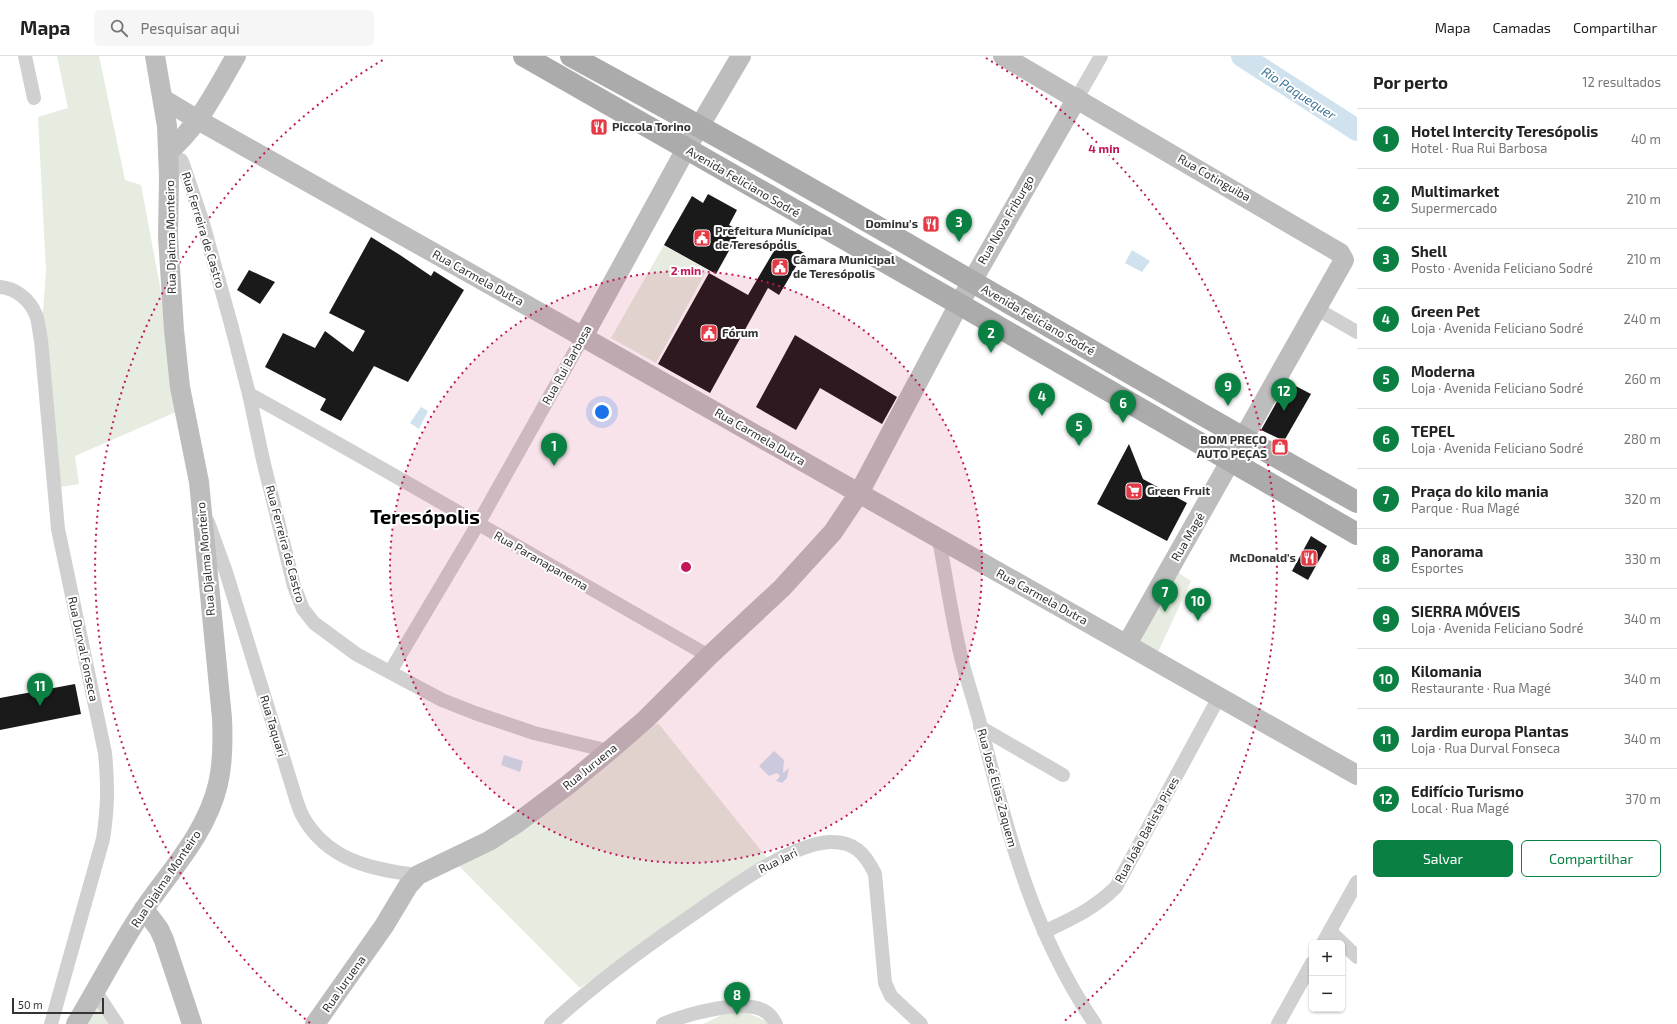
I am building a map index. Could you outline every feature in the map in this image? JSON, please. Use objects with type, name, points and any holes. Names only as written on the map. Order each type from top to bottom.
[{"type":"main road","name":"Avenida Feliciano Sodré","points":[[524,56],[959,304],[1230,462],[1357,534]]},
{"type":"main road","name":"Avenida Feliciano Sodré","points":[[572,56],[699,126],[972,281],[1243,439],[1357,502]]},
{"type":"street","points":[[24,56],[34,98]]},
{"type":"street","name":"Rua Djalma Monteiro","points":[[76,1024],[144,909],[196,836],[208,814],[219,778],[223,751],[222,718],[202,507],[199,482],[180,387],[174,330],[168,237],[169,158],[167,126],[155,56]]},
{"type":"street","points":[[169,158],[181,140],[198,120],[236,56]]},
{"type":"street","name":"Rua Rui Barbosa","points":[[390,672],[478,524],[584,337],[686,149],[741,56]]},
{"type":"street","name":"Rua Cotinguiba","points":[[1003,56],[1340,253],[1344,260],[1343,263]]},
{"type":"street","name":"Rua Nova Friburgo","points":[[859,492],[959,304],[1101,56]]},
{"type":"street","name":"Rua Carmela Dutra","points":[[163,99],[1357,775]]},
{"type":"street","name":"Rua Ferreira de Castro","points":[[169,158],[181,160],[184,164],[213,260],[249,394],[262,460],[292,578],[303,609],[314,623],[356,654],[442,700],[534,733],[609,751]]},
{"type":"street","name":"Rua Magé","points":[[1127,644],[1343,263]]},
{"type":"street","name":"Rua Durval Fonseca","points":[[0,287],[15,291],[26,300],[36,315],[41,340],[58,529],[104,753],[108,786],[108,810],[104,839],[92,874],[51,1024]]},
{"type":"street","points":[[1317,309],[1357,332]]},
{"type":"street","name":"Rua Paranapanema","points":[[249,394],[367,458],[478,524],[709,656]]},
{"type":"street","name":"Rua Juruena","points":[[315,1024],[380,932],[408,886],[418,875],[489,841],[517,823],[609,751],[645,720],[709,656],[767,603],[813,555],[833,532],[859,492]]},
{"type":"street","name":"Rua Taquari","points":[[202,507],[226,572],[302,815],[316,835],[346,858],[365,866],[418,875]]},
{"type":"street","name":"Rua José Elias Zaquem","points":[[939,539],[961,657],[1007,829],[1032,905],[1044,932],[1063,972],[1095,1024]]},
{"type":"street","name":"Rua João Batista Pires","points":[[1044,932],[1086,912],[1104,900],[1116,887],[1219,697]]},
{"type":"street","points":[[980,726],[1063,775]]},
{"type":"street","name":"Rua Jari","points":[[551,1024],[620,965],[753,873],[791,854],[816,844],[829,842],[853,846],[861,851],[868,860],[875,874],[886,983],[891,996],[921,1024]]},
{"type":"street","points":[[1325,940],[1357,882]]},
{"type":"street","points":[[144,909],[159,929],[164,940],[192,1024]]},
{"type":"street","points":[[1330,931],[1357,957]]},
{"type":"street","points":[[1278,1024],[1309,968]]},
{"type":"street","points":[[95,990],[117,1024]]},
{"type":"street","points":[[663,1024],[700,1012],[742,1006],[766,1011],[776,1024]]},
{"type":"shaded area","points":[[57,56],[99,56],[125,180],[141,185],[183,409],[75,456],[79,484],[55,488],[41,337],[46,271],[38,117],[68,108]]},
{"type":"shaded area","points":[[664,245],[707,270],[656,363],[611,338]]},
{"type":"shaded area","points":[[1174,570],[1191,581],[1158,652],[1137,643]]},
{"type":"shaded area","points":[[658,723],[767,858],[580,988],[459,866],[510,840]]},
{"type":"shaded area","points":[[94,1007],[100,1007],[112,1024],[83,1024]]},
{"type":"shaded area","points":[[736,1008],[771,1023],[771,1024],[703,1024]]},
{"type":"water","points":[[1132,250],[1150,261],[1142,272],[1125,263]]},
{"type":"water","points":[[421,407],[428,411],[419,429],[410,423]]},
{"type":"water","points":[[774,751],[784,760],[783,773],[789,768],[787,778],[782,783],[776,781],[780,776],[777,773],[769,776],[759,766]]},
{"type":"water","points":[[504,755],[523,761],[520,772],[501,765]]},
{"type":"building","name":"Prefeitura Munícipal de Teresópolis","points":[[708,194],[737,210],[729,225],[740,231],[716,274],[664,245],[692,196],[703,203]]},
{"type":"building","points":[[371,237],[431,276],[434,271],[464,290],[408,382],[374,366],[341,421],[320,410],[326,399],[265,367],[283,333],[315,348],[325,331],[353,352],[365,331],[329,313]]},
{"type":"building","name":"Fórum","points":[[781,239],[804,253],[779,295],[768,288],[710,393],[658,364],[709,273],[748,295]]},
{"type":"building","points":[[249,270],[275,282],[260,304],[237,290]]},
{"type":"building","points":[[795,335],[897,397],[882,424],[820,388],[796,430],[756,407]]},
{"type":"building","points":[[1288,382],[1311,394],[1284,441],[1261,430]]},
{"type":"building","name":"Green Fruit","points":[[1129,444],[1143,479],[1187,503],[1167,541],[1097,504]]},
{"type":"building","name":"McDonald's","points":[[1311,536],[1327,546],[1308,580],[1292,571]]},
{"type":"building","points":[[75,684],[81,714],[0,730],[0,698]]},
{"type":"waterway","name":"Rio Paquequer","points":[[1242,56],[1357,130]]},
{"type":"place","name":"Piccola Torino","points":[[599,127]]},
{"type":"place","name":"Dominu's","points":[[931,224]]},
{"type":"place","name":"Prefeitura Munícipal de Teresópolis","points":[[702,238]]},
{"type":"place","name":"Shell","points":[[959,242]]},
{"type":"place","name":"Câmara Municipal de Teresópolis","points":[[780,267]]},
{"type":"place","name":"Fórum","points":[[709,333]]},
{"type":"place","name":"Multimarket","points":[[991,353]]},
{"type":"place","name":"SIERRA MÓVEIS","points":[[1228,406]]},
{"type":"place","name":"Edifício Turismo","points":[[1284,411]]},
{"type":"place","name":"Green Pet","points":[[1042,416]]},
{"type":"place","name":"TEPEL","points":[[1123,423]]},
{"type":"place","name":"Moderna","points":[[1079,446]]},
{"type":"place","name":"BOM PREÇO AUTO PEÇAS","points":[[1280,447]]},
{"type":"place","name":"Hotel Intercity Teresópolis","points":[[554,466]]},
{"type":"place","name":"Green Fruit","points":[[1134,491]]},
{"type":"place","name":"McDonald's","points":[[1309,558]]},
{"type":"place","name":"Praça do kilo mania","points":[[1165,612]]},
{"type":"place","name":"Kilomania","points":[[1198,621]]},
{"type":"place","name":"Jardim europa Plantas","points":[[40,706]]},
{"type":"place","name":"Panorama","points":[[737,1015]]},
{"type":"district","name":"Teresópolis","points":[[425,517]]}]
